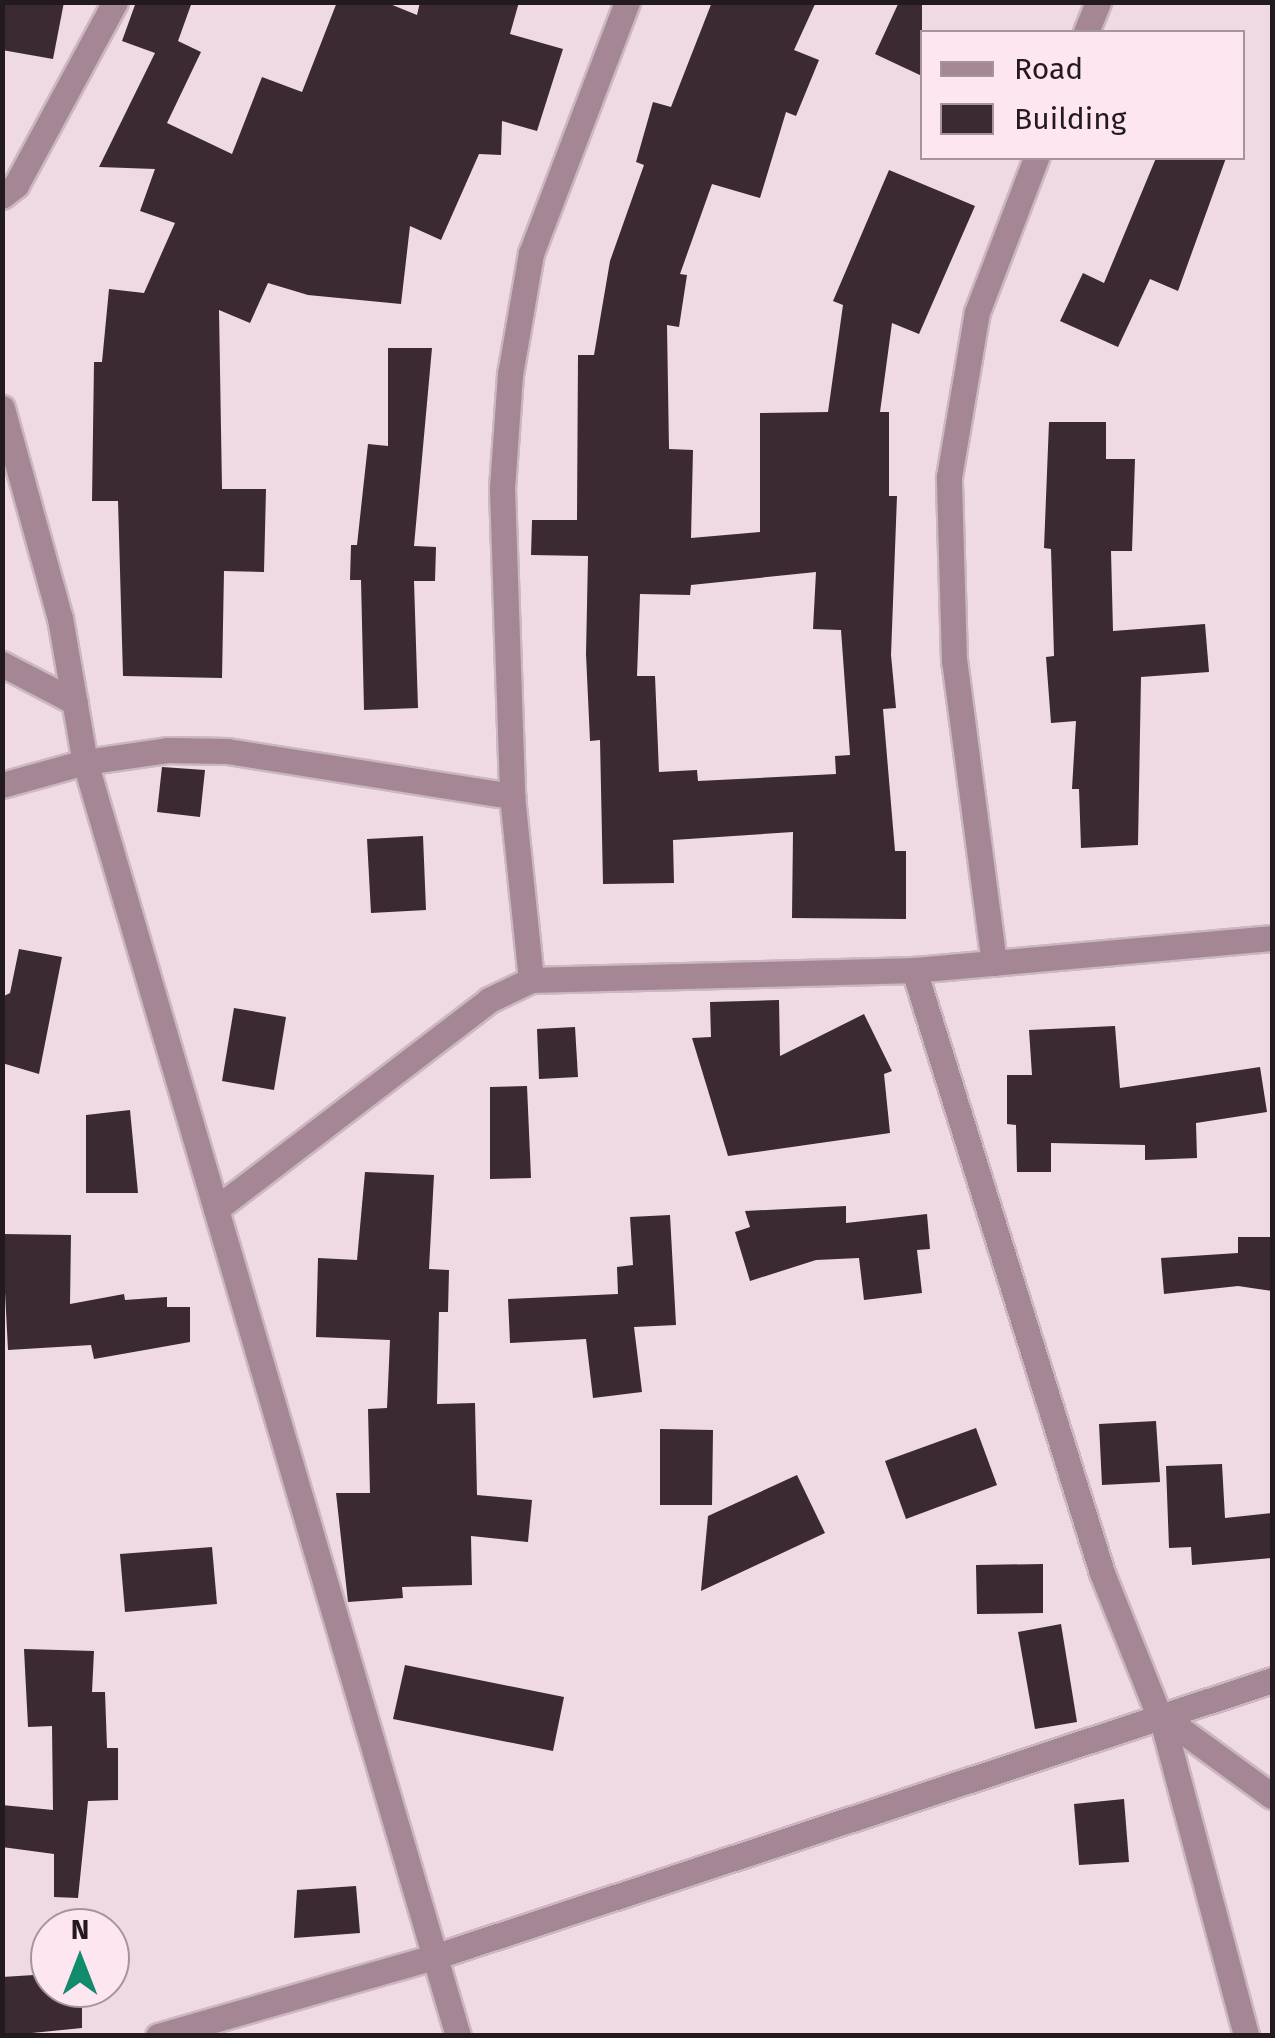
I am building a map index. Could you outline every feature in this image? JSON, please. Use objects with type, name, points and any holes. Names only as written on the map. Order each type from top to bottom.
[{"type":"street","points":[[2,196],[16,185],[115,2]]},
{"type":"street","points":[[531,980],[512,796],[502,488],[510,374],[532,253],[627,2]]},
{"type":"street","points":[[1087,30],[1098,2]]},
{"type":"street","points":[[994,963],[954,661],[948,477],[977,312],[1035,160]]},
{"type":"street","points":[[2,408],[60,618],[85,762],[458,2036]]},
{"type":"street","points":[[2,664],[75,702]]},
{"type":"street","points":[[2,785],[85,762],[167,750],[227,751],[512,796]]},
{"type":"street","points":[[216,1209],[489,1000],[531,980],[914,970],[1272,938]]},
{"type":"street","points":[[914,970],[1102,1574],[1160,1718],[1246,2036]]},
{"type":"street","points":[[158,2036],[434,1956],[1272,1680]]},
{"type":"street","points":[[1160,1718],[1272,1796]]},
{"type":"building","points":[[2,2],[64,2],[53,59],[2,50]]},
{"type":"building","points":[[136,2],[192,2],[178,41],[201,52],[167,123],[232,154],[262,77],[302,92],[337,2],[385,2],[417,15],[420,2],[519,2],[510,34],[563,49],[537,131],[502,121],[501,155],[479,154],[441,240],[410,226],[401,304],[308,295],[268,283],[250,323],[219,310],[222,489],[266,489],[264,572],[224,571],[222,678],[123,676],[118,501],[92,501],[94,362],[102,362],[109,289],[144,293],[175,223],[140,211],[155,169],[99,167],[155,53],[122,41]]},
{"type":"building","points":[[712,2],[816,2],[794,50],[819,60],[796,116],[786,112],[760,198],[712,184],[680,274],[687,275],[679,327],[667,325],[669,449],[693,450],[691,538],[760,532],[760,413],[828,412],[843,305],[833,301],[889,170],[975,206],[919,334],[892,323],[880,412],[889,412],[889,496],[897,496],[891,655],[896,708],[883,709],[895,851],[906,851],[906,919],[792,918],[793,832],[673,840],[674,883],[603,884],[600,740],[590,741],[586,654],[588,556],[531,555],[532,520],[577,520],[578,355],[594,355],[610,261],[644,165],[636,162],[653,102],[671,107]],"holes":[[[816,572],[813,629],[841,630],[850,755],[835,756],[836,774],[698,781],[697,770],[659,772],[655,676],[637,676],[640,594],[690,595],[691,585]]]},
{"type":"building","points":[[899,2],[922,2],[920,75],[875,54]]},
{"type":"building","points":[[1155,160],[1225,160],[1178,291],[1150,279],[1118,347],[1060,321],[1083,273],[1104,283]]},
{"type":"building","points":[[388,348],[432,348],[414,546],[436,547],[435,581],[414,581],[418,708],[364,710],[361,580],[350,580],[351,545],[357,545],[368,444],[388,446]]},
{"type":"building","points":[[1049,422],[1106,422],[1106,459],[1135,459],[1132,551],[1111,551],[1113,631],[1205,624],[1209,672],[1141,677],[1138,845],[1081,848],[1079,789],[1072,789],[1076,721],[1051,723],[1046,657],[1054,656],[1051,549],[1044,548]]},
{"type":"building","points":[[162,767],[205,770],[200,817],[157,812]]},
{"type":"building","points":[[423,836],[426,910],[371,913],[367,839]]},
{"type":"building","points":[[19,949],[62,957],[39,1074],[2,1063],[2,997],[10,993]]},
{"type":"building","points":[[779,1000],[780,1056],[864,1014],[892,1071],[884,1074],[890,1133],[728,1156],[692,1038],[711,1037],[710,1002]]},
{"type":"building","points":[[234,1008],[286,1017],[274,1090],[222,1081]]},
{"type":"building","points":[[1115,1026],[1120,1088],[1260,1067],[1267,1112],[1196,1123],[1197,1158],[1145,1160],[1145,1145],[1051,1143],[1051,1172],[1017,1172],[1016,1125],[1007,1124],[1007,1075],[1032,1075],[1029,1030]]},
{"type":"building","points":[[575,1027],[578,1077],[539,1079],[537,1029]]},
{"type":"building","points":[[527,1086],[531,1178],[490,1179],[490,1087]]},
{"type":"building","points":[[130,1110],[138,1193],[86,1193],[86,1115]]},
{"type":"building","points":[[365,1172],[434,1175],[429,1269],[449,1270],[448,1312],[439,1312],[437,1404],[475,1403],[477,1495],[532,1500],[528,1542],[471,1536],[472,1585],[402,1587],[403,1598],[348,1602],[336,1493],[370,1493],[368,1409],[387,1408],[390,1340],[316,1337],[318,1258],[357,1260]]},
{"type":"building","points":[[846,1206],[846,1223],[927,1214],[930,1249],[917,1250],[922,1293],[864,1300],[859,1258],[816,1260],[750,1281],[735,1232],[750,1227],[745,1211]]},
{"type":"building","points":[[670,1215],[676,1325],[634,1327],[642,1392],[593,1398],[586,1339],[510,1343],[508,1299],[618,1294],[617,1267],[633,1265],[630,1217]]},
{"type":"building","points":[[2,1234],[71,1235],[70,1304],[124,1294],[125,1300],[167,1297],[167,1307],[190,1307],[190,1342],[94,1359],[91,1345],[8,1350]]},
{"type":"building","points":[[1238,1237],[1272,1237],[1272,1291],[1238,1286],[1164,1294],[1161,1258],[1238,1253]]},
{"type":"building","points":[[1156,1421],[1160,1482],[1102,1485],[1099,1424]]},
{"type":"building","points":[[976,1428],[997,1485],[906,1519],[885,1461]]},
{"type":"building","points":[[660,1429],[713,1430],[712,1505],[660,1505]]},
{"type":"building","points":[[1222,1464],[1225,1518],[1272,1513],[1272,1558],[1192,1565],[1191,1547],[1169,1548],[1166,1466]]},
{"type":"building","points":[[797,1475],[825,1533],[701,1591],[708,1516]]},
{"type":"building","points":[[212,1547],[217,1604],[125,1612],[120,1554]]},
{"type":"building","points":[[1043,1564],[1043,1613],[977,1614],[976,1565]]},
{"type":"building","points":[[1061,1624],[1077,1722],[1035,1729],[1018,1632]]},
{"type":"building","points":[[24,1649],[94,1651],[92,1692],[105,1692],[107,1748],[118,1748],[118,1800],[88,1801],[78,1898],[54,1897],[54,1854],[2,1847],[2,1805],[53,1810],[52,1726],[28,1727]]},
{"type":"building","points":[[405,1665],[564,1697],[553,1751],[393,1719]]},
{"type":"building","points":[[1124,1799],[1129,1862],[1079,1865],[1074,1804]]},
{"type":"building","points":[[356,1886],[360,1933],[294,1938],[297,1890]]},
{"type":"building","points":[[30,1975],[30,2008],[82,2008],[82,2028],[2,2036],[2,1977]]}]
